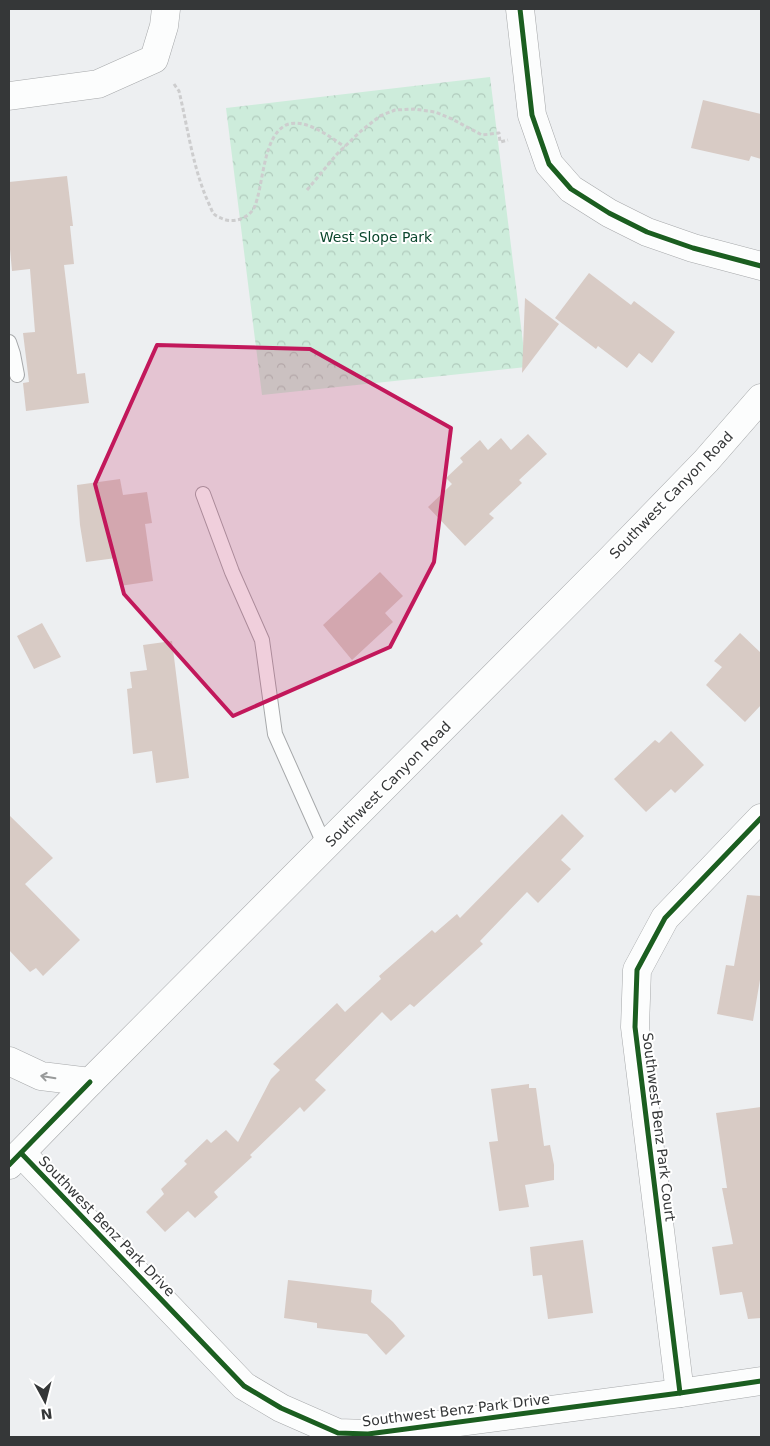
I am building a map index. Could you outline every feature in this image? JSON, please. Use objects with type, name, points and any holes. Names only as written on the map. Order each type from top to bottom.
[{"type":"street","points":[[9,96],[98,84],[154,59],[164,26],[166,9]]},
{"type":"street","points":[[520,9],[532,115],[549,164],[571,189],[609,213],[647,232],[693,248],[761,266]]},
{"type":"street","name":"Southwest Canyon Road","points":[[15,1159],[672,496],[706,461],[761,398]]},
{"type":"street","name":"Southwest Benz Park Court","points":[[680,1393],[635,1027],[638,970],[665,918],[761,818]]},
{"type":"street","points":[[9,1061],[41,1076],[90,1082]]},
{"type":"street","name":"Southwest Benz Park Drive","points":[[15,1159],[244,1386],[281,1408],[338,1432],[368,1434],[761,1381]]},
{"type":"lane","points":[[9,342],[17,375]]},
{"type":"lane","points":[[203,494],[232,572],[262,640],[275,734],[325,846]]},
{"type":"path","points":[[154,59],[179,91],[203,190],[213,214],[225,220],[247,217],[253,208],[269,147],[278,132],[287,125],[300,123],[319,130],[344,147]]},
{"type":"path","points":[[307,190],[344,147],[361,131],[380,116],[395,110],[414,109],[435,112],[452,118],[482,135],[499,133],[500,142],[539,135]]},
{"type":"highlighted area","points":[[157,345],[310,349],[451,428],[434,562],[390,647],[233,716],[124,594],[95,484]]},
{"type":"green space","name":"West Slope Park","points":[[490,77],[526,367],[262,395],[226,108]]},
{"type":"building","points":[[703,100],[761,114],[761,159],[751,156],[749,161],[691,148]]},
{"type":"building","points":[[67,176],[73,226],[70,226],[74,264],[64,265],[77,374],[85,373],[89,403],[26,411],[23,383],[29,382],[23,333],[35,332],[30,269],[12,271],[9,238],[9,182]]},
{"type":"building","points":[[589,273],[631,305],[634,301],[675,332],[652,363],[639,353],[627,368],[598,346],[596,349],[555,318]]},
{"type":"building","points":[[525,298],[559,324],[522,373]]},
{"type":"building","points":[[528,434],[547,454],[519,480],[522,483],[489,514],[494,518],[465,546],[428,507],[452,484],[446,478],[463,462],[460,458],[480,440],[488,450],[501,438],[511,450]]},
{"type":"building","points":[[120,479],[123,495],[147,492],[152,523],[145,524],[153,581],[120,586],[116,558],[86,562],[80,525],[77,485]]},
{"type":"building","points":[[380,572],[403,596],[385,613],[393,622],[352,660],[323,625]]},
{"type":"building","points":[[42,623],[61,657],[34,669],[17,636]]},
{"type":"building","points":[[740,633],[761,653],[761,705],[745,722],[706,685],[722,667],[714,661]]},
{"type":"building","points":[[172,641],[189,778],[156,783],[152,751],[133,754],[127,689],[132,688],[130,672],[147,670],[143,645]]},
{"type":"building","points":[[671,731],[704,765],[675,793],[671,789],[646,812],[614,779],[655,740],[659,743]]},
{"type":"building","points":[[562,814],[584,836],[561,860],[571,869],[538,903],[527,892],[480,941],[483,944],[414,1007],[410,1004],[391,1021],[382,1012],[315,1080],[326,1090],[304,1112],[300,1107],[250,1155],[252,1157],[214,1192],[218,1197],[195,1218],[188,1211],[165,1232],[146,1212],[164,1194],[161,1189],[187,1164],[184,1161],[207,1139],[211,1143],[226,1130],[238,1142],[271,1079],[280,1070],[273,1064],[337,1003],[345,1012],[381,979],[379,976],[432,930],[435,933],[457,914],[460,918]]},
{"type":"building","points":[[9,815],[53,858],[25,884],[80,940],[43,976],[36,968],[30,972],[9,950]]},
{"type":"building","points":[[747,895],[761,896],[761,974],[753,1021],[717,1014],[726,965],[734,966]]},
{"type":"building","points":[[529,1084],[529,1088],[536,1088],[544,1146],[550,1145],[554,1165],[554,1180],[525,1185],[529,1207],[499,1211],[489,1142],[498,1141],[491,1089]]},
{"type":"building","points":[[761,1107],[761,1318],[748,1319],[742,1292],[720,1295],[712,1247],[733,1244],[722,1188],[727,1188],[716,1113]]},
{"type":"building","points":[[583,1240],[593,1313],[548,1319],[542,1275],[533,1276],[530,1247]]},
{"type":"building","points":[[288,1280],[372,1290],[371,1302],[405,1336],[386,1355],[367,1334],[317,1328],[317,1323],[284,1318]]},
{"type":"cycle path","points":[[520,9],[532,115],[549,164],[571,189],[609,213],[647,232],[693,248],[761,266]]},
{"type":"cycle path","points":[[680,1393],[635,1027],[637,970],[665,918],[761,818]]},
{"type":"cycle path","points":[[9,1165],[90,1082]]},
{"type":"cycle path","points":[[21,1153],[244,1386],[281,1408],[338,1433],[368,1434],[761,1381]]}]
